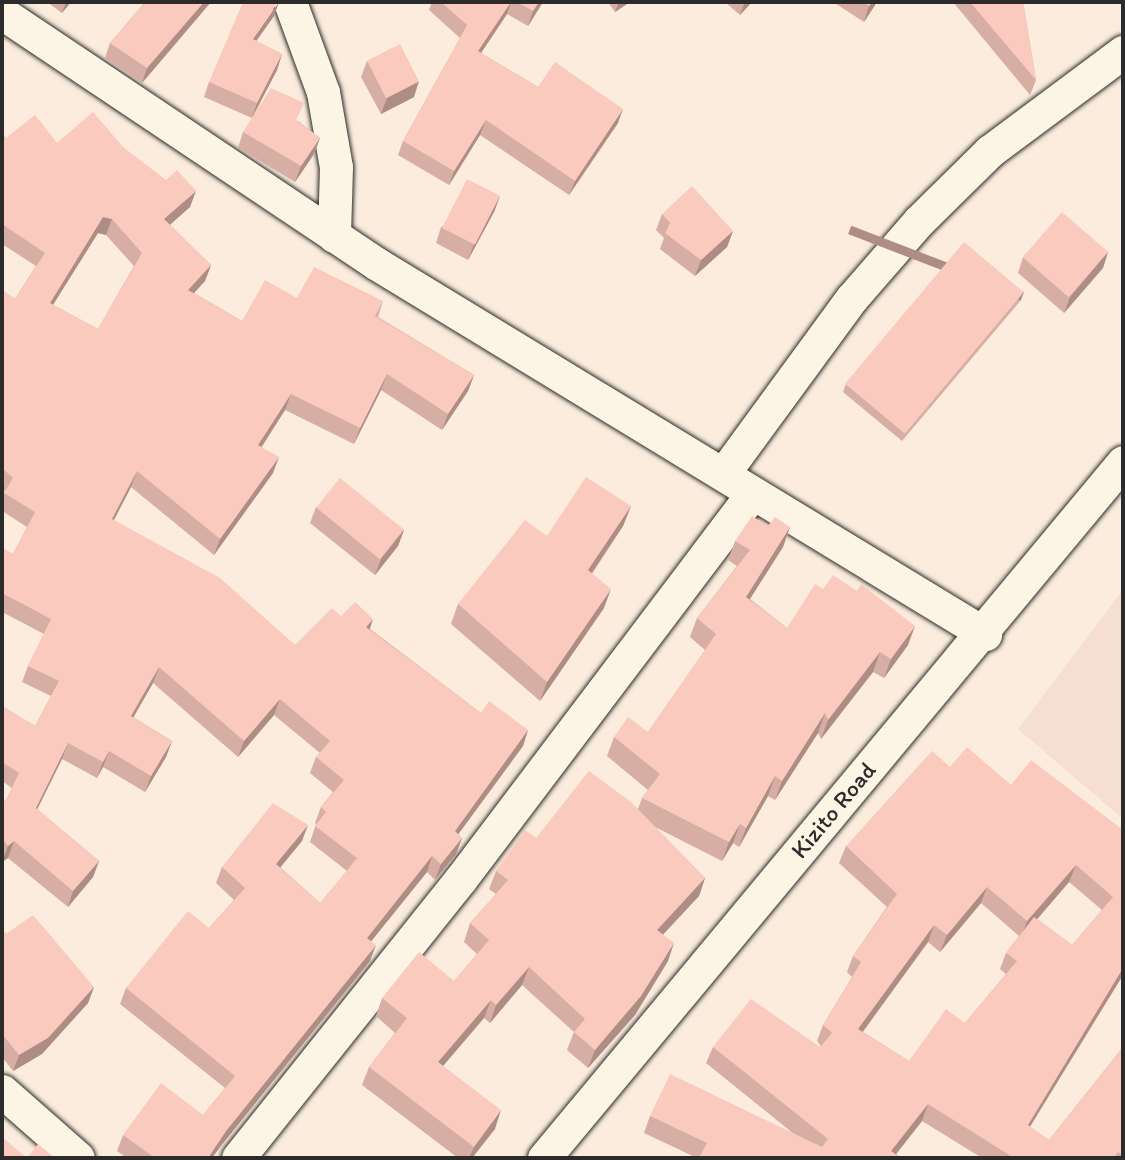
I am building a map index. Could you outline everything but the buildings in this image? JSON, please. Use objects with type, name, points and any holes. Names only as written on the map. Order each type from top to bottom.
[{"type":"street","points":[[290,2],[323,92],[336,167],[334,236]]},
{"type":"street","points":[[5,21],[334,236],[985,635]]},
{"type":"street","points":[[723,474],[852,298],[919,221],[990,152],[1123,52]]},
{"type":"street","name":"Kizito Road","points":[[544,1158],[985,635],[1123,462]]},
{"type":"street","points":[[238,1158],[460,880],[753,493]]},
{"type":"street","points":[[2,1091],[78,1158]]},
{"type":"shaded area","points":[[1123,590],[1123,819],[1018,729]]}]
